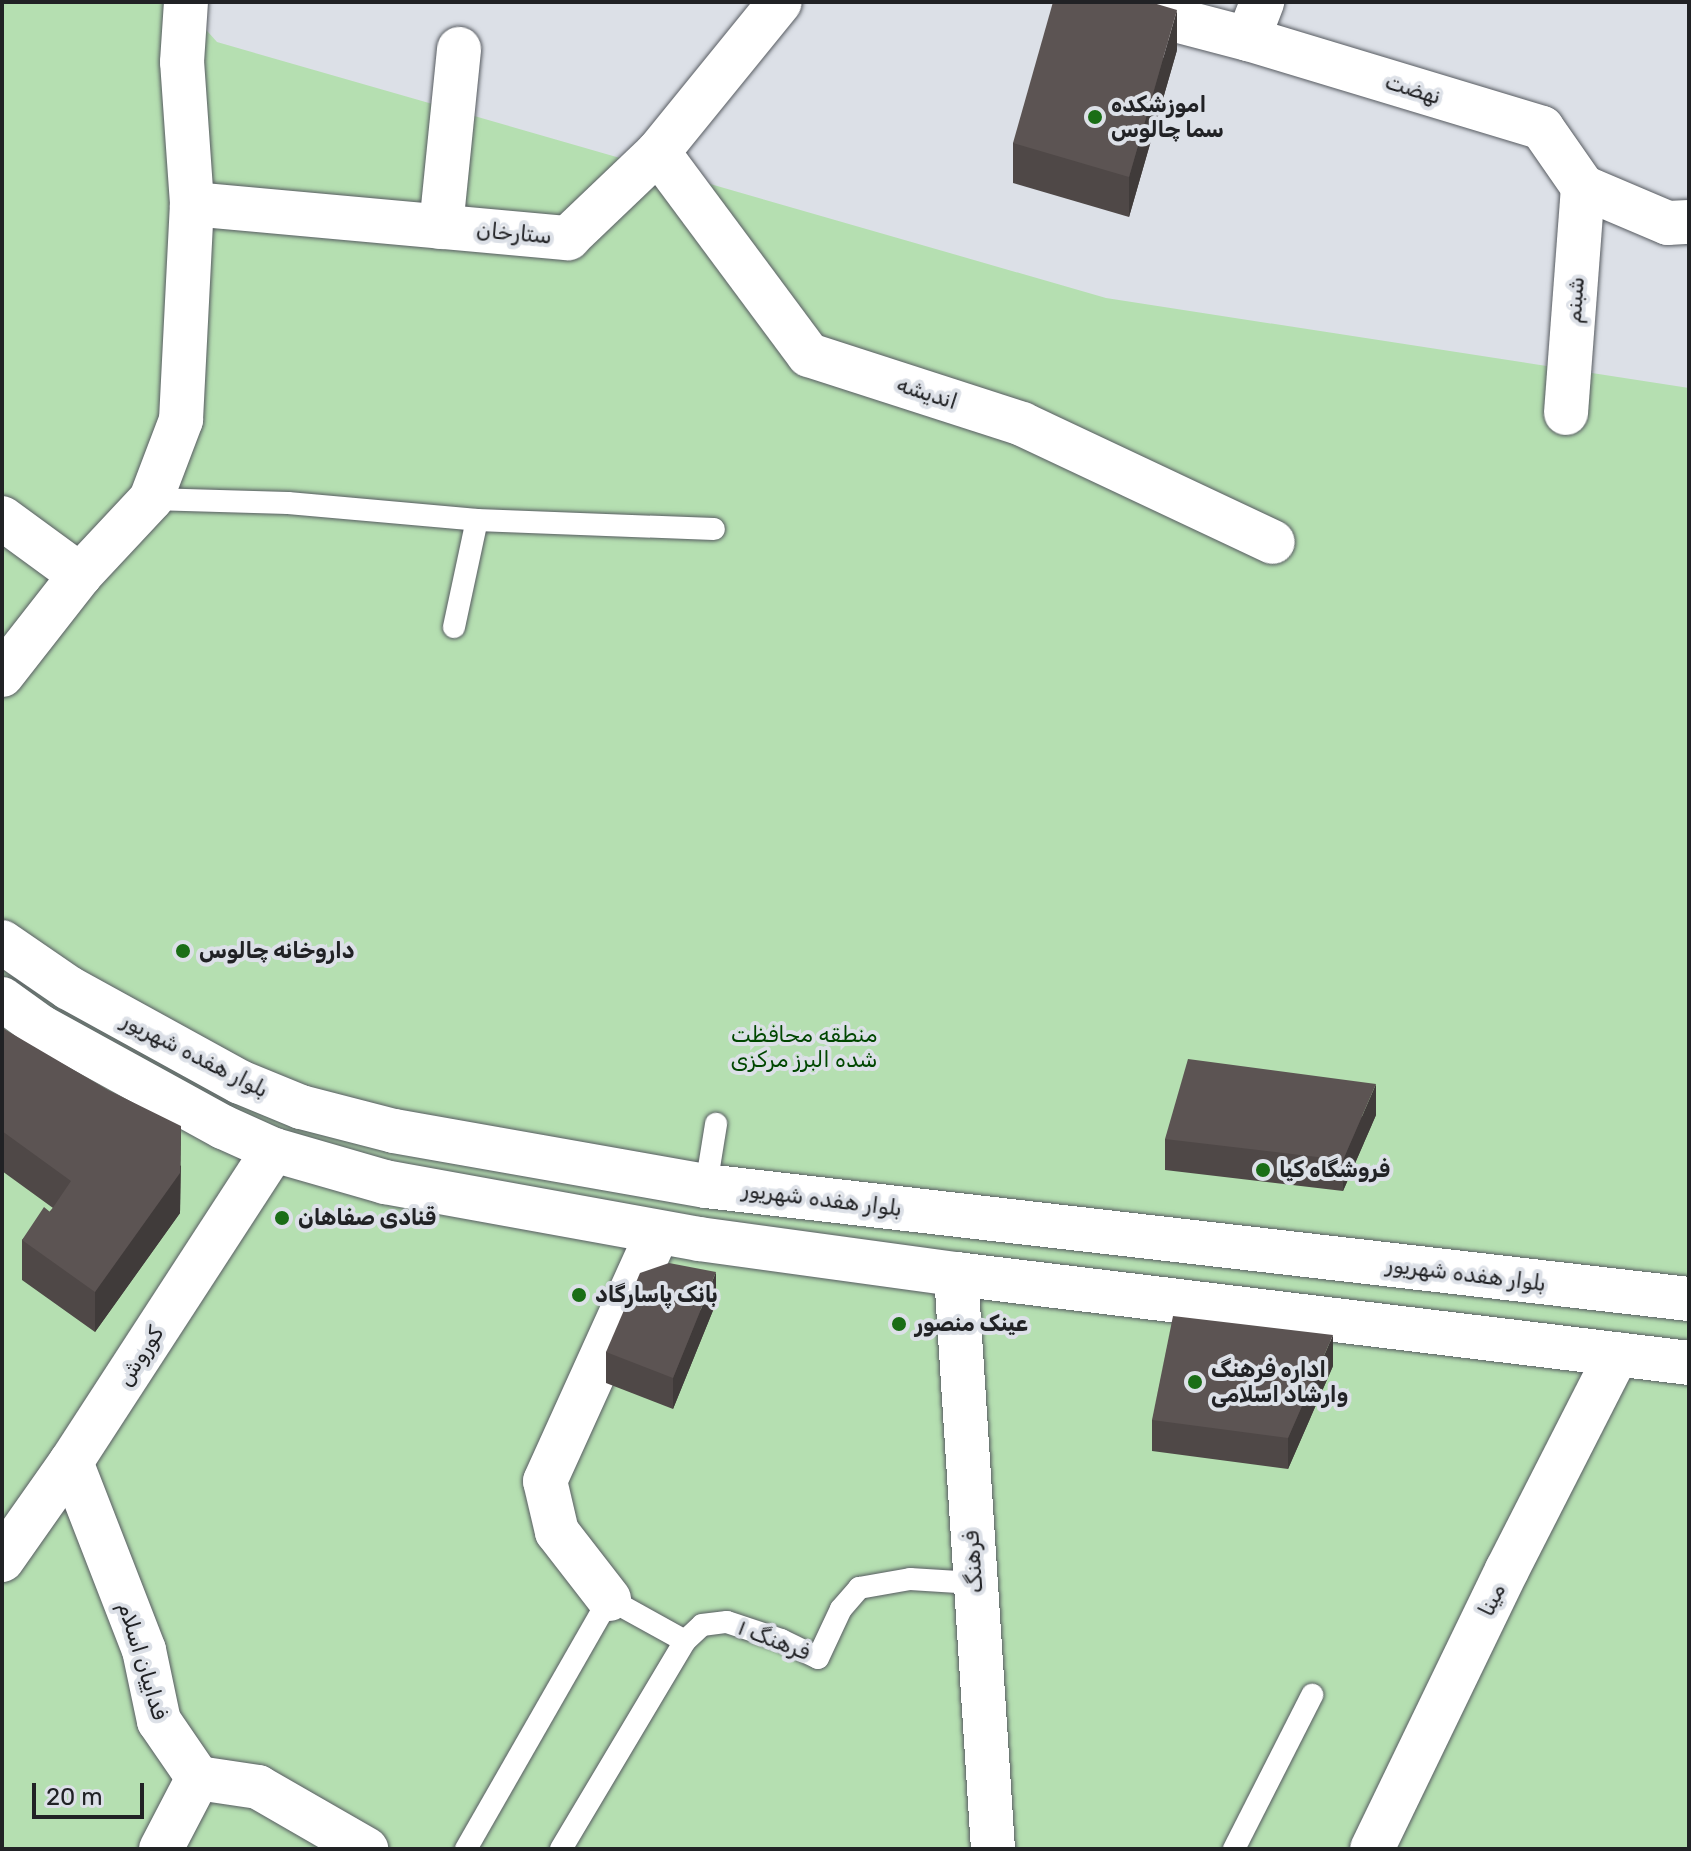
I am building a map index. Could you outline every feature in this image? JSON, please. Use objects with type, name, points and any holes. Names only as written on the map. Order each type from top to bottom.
[{"type":"street","points":[[2,675],[80,575],[151,499],[181,420],[192,204],[182,62],[186,2]]},
{"type":"street","name":"ستارخان","points":[[192,204],[568,238],[658,152],[780,2]]},
{"type":"street","name":"نهضت","points":[[1107,2],[1255,21],[1542,128],[1583,187]]},
{"type":"street","points":[[441,227],[459,49]]},
{"type":"street","name":"اندیشه","points":[[658,152],[809,355],[1022,424],[1273,542]]},
{"type":"street","points":[[1583,187],[1668,223],[1689,222]]},
{"type":"street","name":"شبنم","points":[[1566,413],[1583,187]]},
{"type":"street","points":[[2,518],[80,575]]},
{"type":"street","name":"بلوار هفده شهریور","points":[[2,942],[95,1002],[240,1082],[301,1107],[474,1148],[706,1186],[1689,1299]]},
{"type":"street","points":[[2,999],[41,1027],[274,1150],[385,1182],[678,1236],[956,1274],[1689,1363]]},
{"type":"street","name":"کوروش","points":[[2,1560],[71,1462],[274,1150]]},
{"type":"street","points":[[609,1599],[557,1532],[545,1481],[706,1186]]},
{"type":"street","name":"فرهنگ","points":[[956,1274],[993,1849]]},
{"type":"street","name":"مینا","points":[[1372,1849],[1507,1570],[1617,1354]]},
{"type":"street","name":"فداییان اسلام","points":[[71,1462],[144,1650],[159,1721],[198,1778]]},
{"type":"street","points":[[161,1849],[198,1778],[258,1787],[366,1849]]},
{"type":"lane","points":[[151,499],[288,503],[477,520],[714,529]]},
{"type":"lane","points":[[454,627],[477,520]]},
{"type":"lane","points":[[706,1186],[716,1124]]},
{"type":"lane","name":"فرهنگ ۱","points":[[685,1641],[702,1625],[727,1622],[781,1640],[818,1658],[841,1609],[859,1588],[910,1579],[974,1583]]},
{"type":"lane","points":[[466,1849],[609,1599],[685,1641],[561,1849]]},
{"type":"lane","points":[[1234,1849],[1312,1695]]},
{"type":"green space","name":"منطقه محافظت شده البرز مرکزی","points":[[2,2],[181,2],[217,42],[1106,298],[1689,388],[1689,1849],[2,1849]]},
{"type":"building","name":"اموزشکده سما چالوس","points":[[1053,2],[1150,2],[1177,10],[1129,177],[1013,143]]},
{"type":"building","points":[[4,1029],[108,1090],[181,1126],[180,1173],[95,1292],[22,1240],[44,1207],[50,1212],[71,1181],[2,1131]]},
{"type":"building","points":[[1188,1059],[1376,1084],[1343,1160],[1165,1139]]},
{"type":"building","points":[[669,1263],[716,1272],[673,1378],[606,1352],[640,1273]]},
{"type":"building","points":[[1173,1316],[1333,1335],[1288,1438],[1152,1420]]},
{"type":"place","name":"اموزشکده سما چالوس","points":[[1095,117]]},
{"type":"place","name":"داروخانه چالوس","points":[[183,951]]},
{"type":"place","name":"فروشگاه کیا","points":[[1263,1170]]},
{"type":"place","name":"قنادی صفاهان","points":[[282,1218]]},
{"type":"place","name":"بانک پاسارگاد","points":[[579,1295]]},
{"type":"place","name":"عینک منصور","points":[[899,1324]]},
{"type":"place","name":"اداره فرهنگ وارشاد اسلامی","points":[[1195,1382]]}]
